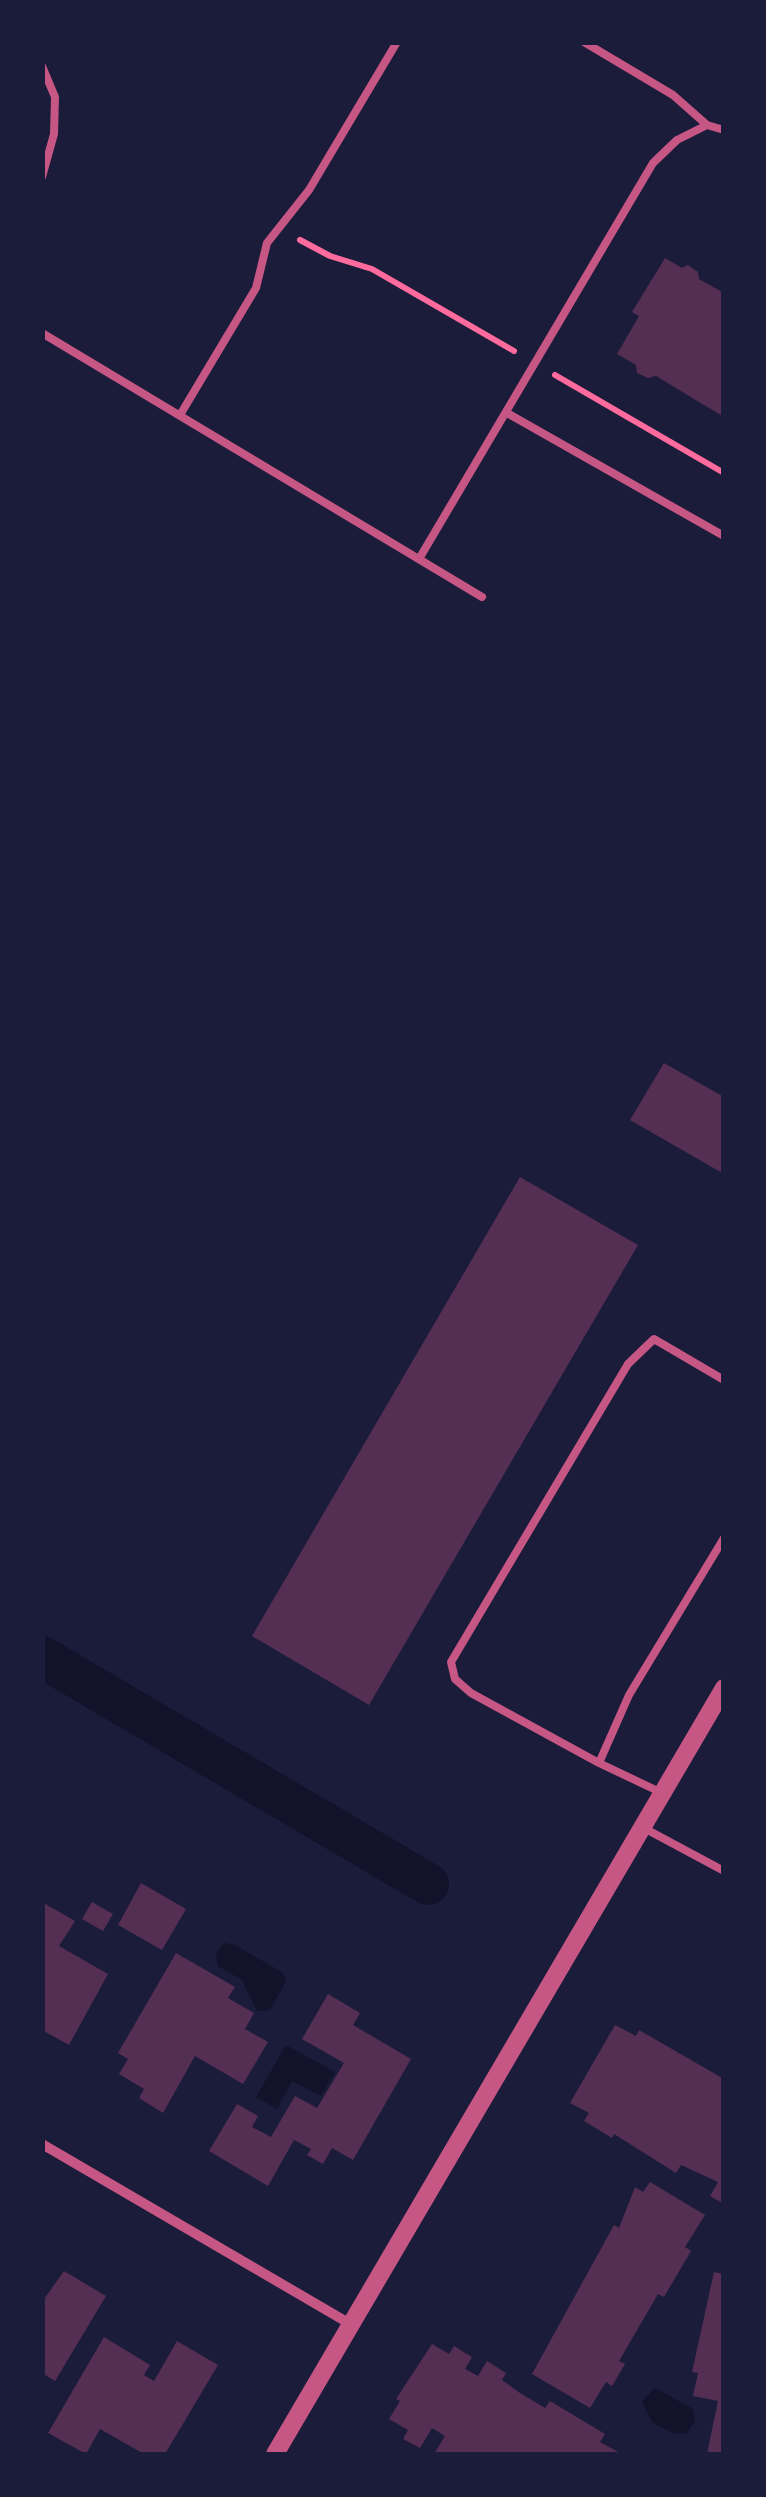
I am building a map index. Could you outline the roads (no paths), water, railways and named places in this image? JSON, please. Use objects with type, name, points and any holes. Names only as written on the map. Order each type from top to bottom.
[{"type":"street","points":[[275,2454],[724,1688]]},
{"type":"street","points":[[42,2144],[352,2324]]},
{"type":"lane","points":[[180,415],[256,288],[267,243],[309,190],[397,42]]},
{"type":"lane","points":[[584,42],[674,94],[707,125],[724,130]]},
{"type":"lane","points":[[42,66],[55,97],[54,134],[42,176]]},
{"type":"lane","points":[[419,559],[653,164],[677,140],[707,125]]},
{"type":"lane","points":[[42,333],[482,597]]},
{"type":"lane","points":[[507,414],[724,536]]},
{"type":"lane","points":[[662,1794],[471,1693],[455,1679],[451,1662],[628,1364],[654,1339],[724,1380]]},
{"type":"lane","points":[[599,1763],[630,1695],[724,1538]]},
{"type":"lane","points":[[642,1827],[724,1872]]},
{"type":"waterway","points":[[42,1657],[428,1884]]}]
